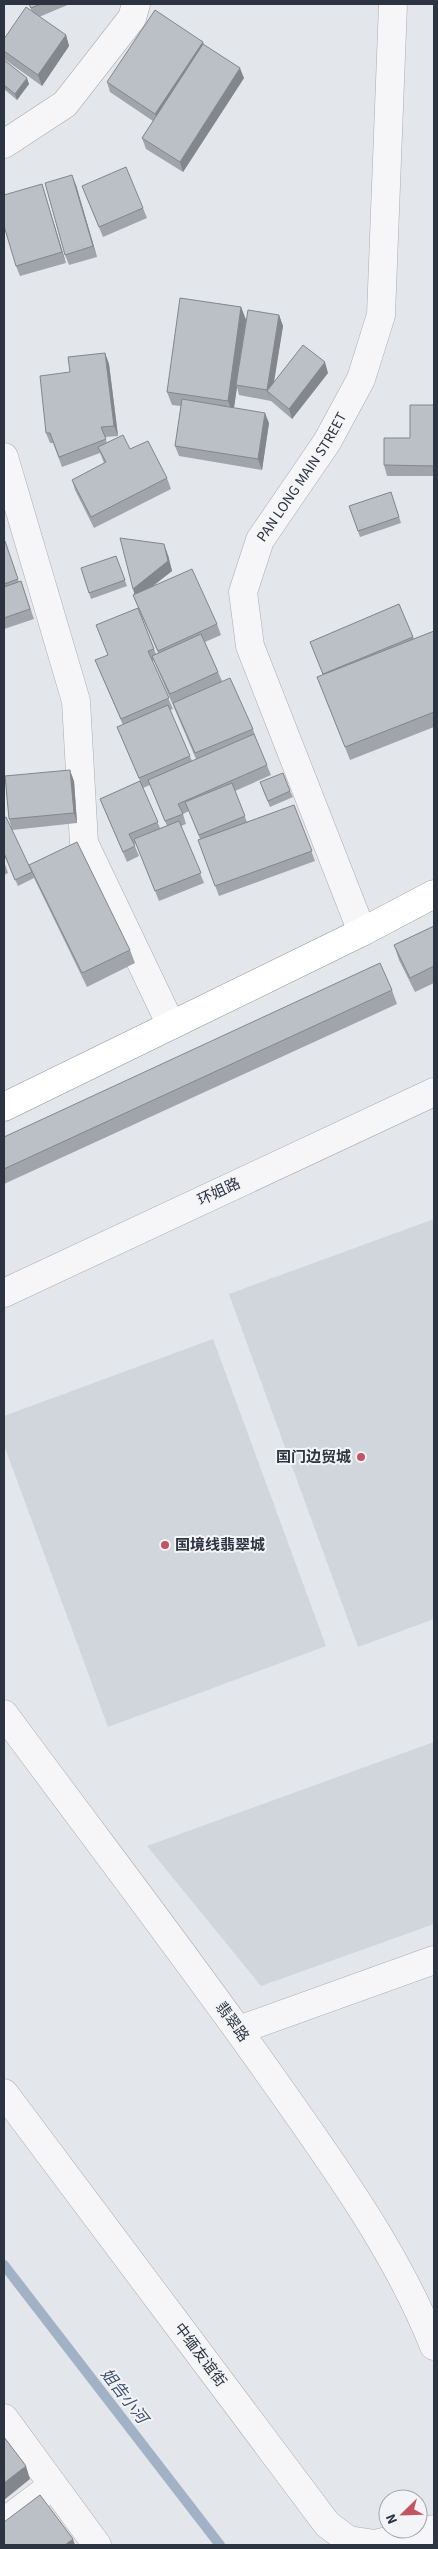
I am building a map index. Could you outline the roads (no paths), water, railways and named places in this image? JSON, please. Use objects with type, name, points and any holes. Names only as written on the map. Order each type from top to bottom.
[{"type":"highway","points":[[4,1107],[362,932],[434,894]]},
{"type":"street","points":[[4,144],[65,104],[132,18],[136,4]]},
{"type":"street","name":"PAN LONG MAIN STREET","points":[[362,932],[250,646],[243,592],[260,540],[326,442],[361,379],[381,315],[393,4]]},
{"type":"street","points":[[4,457],[76,701],[84,843],[171,1025]]},
{"type":"street","name":"环姐路","points":[[4,1293],[434,1092]]},
{"type":"street","name":"翡翠路","points":[[4,1714],[239,2030],[344,2181],[418,2307],[434,2346]]},
{"type":"street","points":[[239,2030],[434,1960]]},
{"type":"street","name":"中缅友谊街","points":[[4,2093],[327,2524],[348,2540],[375,2544],[434,2529]]},
{"type":"street","points":[[4,2418],[97,2545]]},
{"type":"street","points":[[4,2522],[53,2484]]},
{"type":"waterway","name":"姐告小河","points":[[4,2265],[220,2545]]},
{"type":"place","name":"国门边贸城","points":[[361,1457]]},
{"type":"place","name":"国境线翡翠城","points":[[165,1545]]}]
